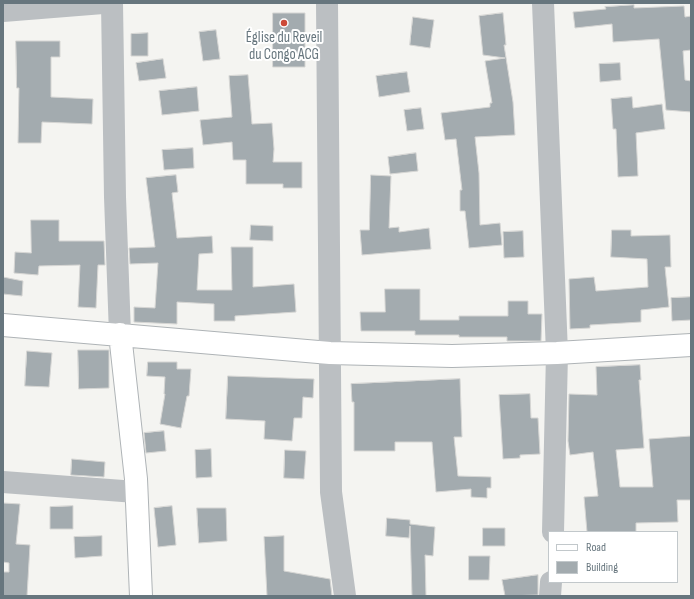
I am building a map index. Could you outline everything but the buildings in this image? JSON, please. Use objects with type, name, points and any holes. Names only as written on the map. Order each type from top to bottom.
[{"type":"street","points":[[3,11],[103,3]]},
{"type":"street","points":[[112,3],[115,197],[120,334],[136,492],[141,596]]},
{"type":"street","points":[[327,3],[331,492],[345,596]]},
{"type":"street","points":[[542,3],[557,353],[553,531]]},
{"type":"street","points":[[3,325],[330,352],[452,356],[557,353],[691,345]]},
{"type":"street","points":[[3,482],[136,492]]},
{"type":"street","points":[[550,596],[551,583]]},
{"type":"place","name":"Église du Reveil du Congo ACG","points":[[284,23]]}]
